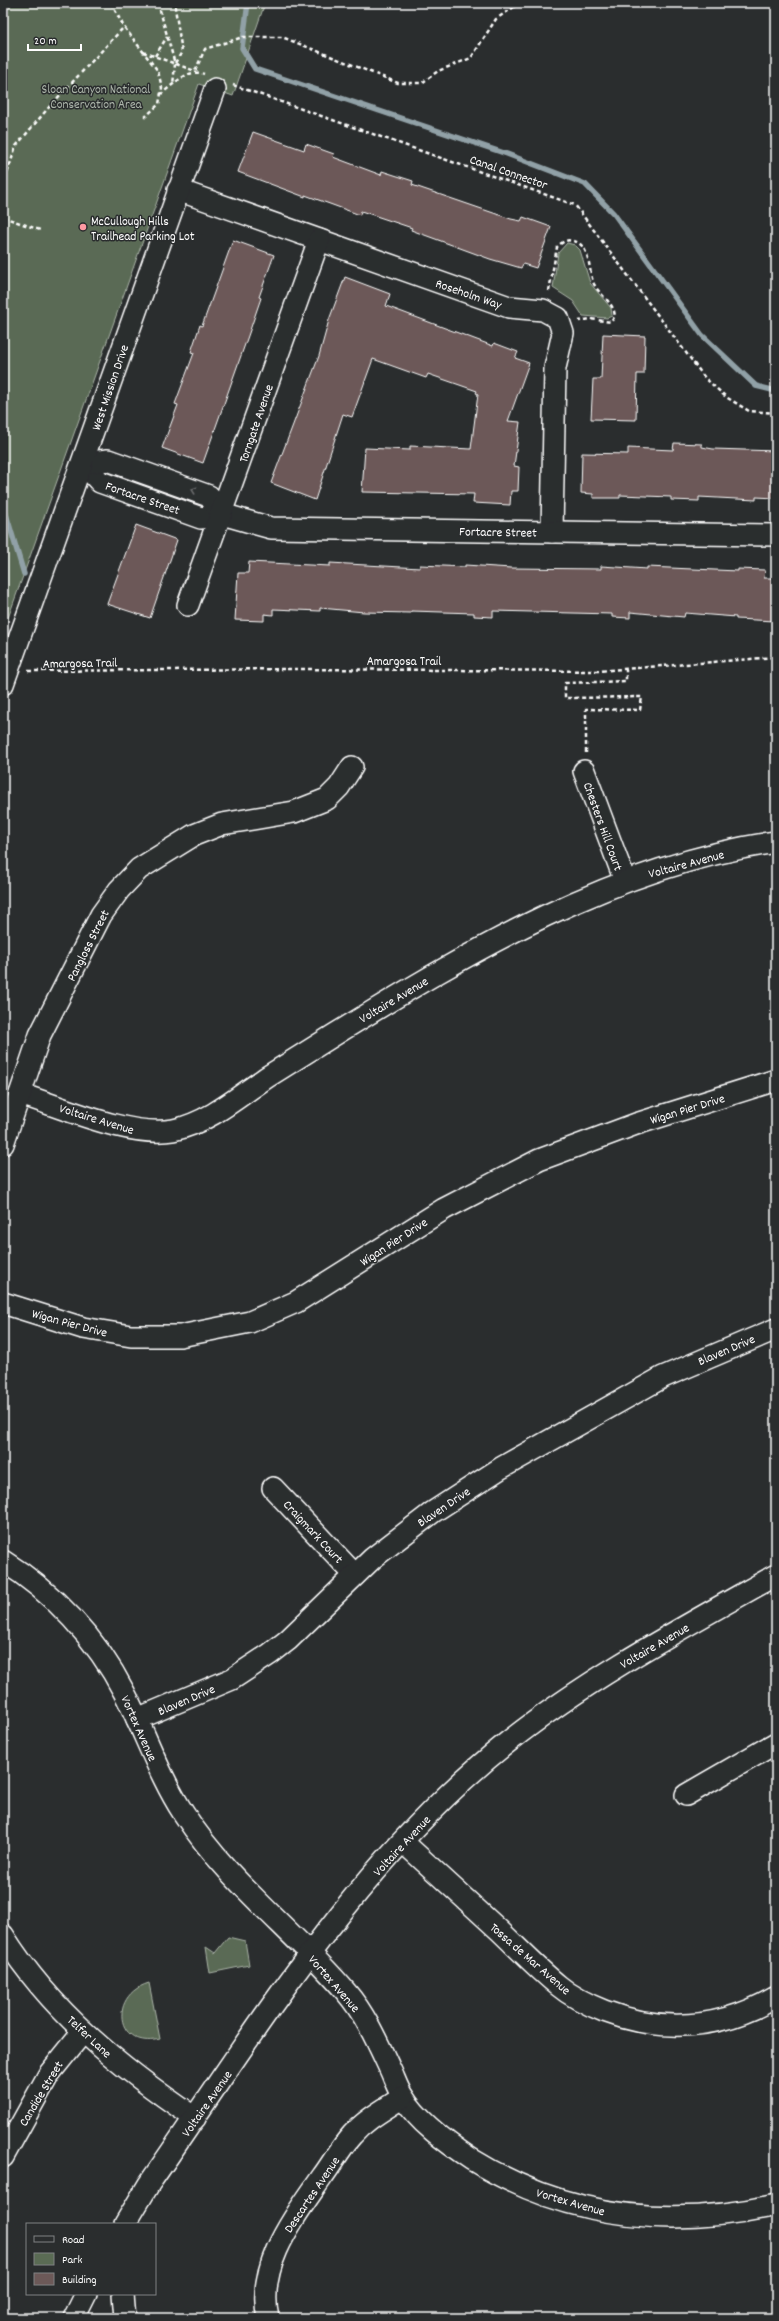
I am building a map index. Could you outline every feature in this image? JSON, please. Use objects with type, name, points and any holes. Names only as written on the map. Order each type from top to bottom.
[{"type":"street","name":"West Mission Drive","points":[[3,684],[83,464],[216,82]]},
{"type":"street","name":"Roseholm Way","points":[[178,190],[509,307],[543,310],[558,318],[563,333],[555,368],[552,532]]},
{"type":"street","name":"Torngate Avenue","points":[[188,605],[222,514],[319,240]]},
{"type":"street","name":"Fortacre Street","points":[[83,464],[100,482],[202,518],[222,514],[271,528],[776,535]]},
{"type":"street","name":"Chesters Hill Court","points":[[585,765],[625,881]]},
{"type":"street","name":"Pangloss Street","points":[[3,1144],[40,1035],[74,970],[85,943],[101,915],[119,890],[139,869],[194,834],[222,824],[294,812],[327,799],[339,787],[352,767]]},
{"type":"street","name":"Voltaire Avenue","points":[[20,1094],[128,1129],[151,1132],[190,1126],[214,1113],[289,1063],[424,981],[537,920],[625,881],[675,864],[776,842]]},
{"type":"street","name":"Wigan Pier Drive","points":[[3,1303],[83,1328],[131,1336],[180,1336],[250,1322],[296,1302],[444,1208],[539,1160],[636,1124],[776,1080]]},
{"type":"street","name":"Blaven Drive","points":[[137,1719],[206,1691],[253,1666],[288,1640],[373,1558],[433,1512],[501,1468],[663,1377],[776,1329]]},
{"type":"street","name":"Craigmark Court","points":[[273,1488],[355,1575]]},
{"type":"street","name":"Vortex Avenue","points":[[3,1561],[37,1586],[75,1622],[107,1663],[123,1689],[169,1788],[184,1814],[205,1844],[232,1875],[310,1953],[355,2003],[373,2032],[403,2098],[435,2132],[478,2163],[530,2189],[586,2208],[622,2214],[681,2218],[747,2212],[776,2205]]},
{"type":"street","name":"Voltaire Avenue","points":[[127,2223],[149,2184],[310,1953],[357,1894],[403,1842],[458,1786],[506,1744],[544,1714],[582,1688],[632,1657],[776,1575]]},
{"type":"street","points":[[686,1795],[776,1743]]},
{"type":"street","name":"Tossa de Mar Avenue","points":[[403,1842],[560,1987],[597,2008],[622,2018],[646,2024],[693,2025],[720,2021],[746,2013],[776,1997]]},
{"type":"street","name":"Telfer Lane","points":[[3,1935],[32,1976],[83,2032],[144,2084],[195,2118]]},
{"type":"street","name":"Candide Street","points":[[3,2157],[49,2074],[83,2032]]},
{"type":"street","name":"Descartes Avenue","points":[[268,2318],[267,2285],[272,2261],[282,2237],[351,2135],[369,2118],[403,2098]]},
{"type":"street","points":[[74,2318],[86,2295]]},
{"type":"street","points":[[123,2295],[125,2318]]},
{"type":"path","points":[[111,3],[124,27],[158,71],[162,88],[159,104],[143,119]]},
{"type":"path","points":[[158,3],[175,64],[173,86]]},
{"type":"path","points":[[175,64],[182,52],[175,8],[179,3]]},
{"type":"path","points":[[160,95],[189,73],[195,71],[205,49],[243,37],[282,37],[398,83],[422,83],[438,71],[471,58],[496,19],[520,3]]},
{"type":"path","points":[[3,186],[16,146],[50,106],[124,27]]},
{"type":"path","points":[[155,56],[167,37]]},
{"type":"path","name":"Canal Connector","points":[[143,52],[195,71],[216,82],[575,205],[705,378],[726,397],[749,411],[776,413]]},
{"type":"path","points":[[3,217],[40,230]]},
{"type":"path","points":[[550,292],[557,247],[561,242],[568,240],[576,241],[587,253],[594,283],[614,311],[614,316],[611,322],[590,319],[579,321]]},
{"type":"path","name":"Amargosa Trail","points":[[31,673],[287,670],[560,672],[626,670],[776,657]]},
{"type":"path","points":[[585,765],[586,709],[640,710],[642,697],[565,698],[565,683],[626,681],[626,670]]},
{"type":"green space","name":"Sloan Canyon National Conservation Area","points":[[3,3],[265,3],[233,96],[199,84],[3,632]]},
{"type":"green space","points":[[567,243],[575,245],[580,250],[590,283],[611,308],[612,316],[607,318],[583,316],[573,301],[553,288],[558,253]]},
{"type":"green space","points":[[228,1937],[245,1941],[249,1965],[210,1973],[206,1947],[215,1953]]},
{"type":"green space","points":[[149,1983],[160,2039],[145,2040],[134,2037],[126,2029],[122,2020],[123,2009],[127,1998],[136,1989]]},
{"type":"building","points":[[253,132],[304,150],[306,144],[334,154],[333,157],[381,175],[382,171],[413,181],[412,185],[511,219],[521,221],[523,217],[551,227],[536,268],[523,264],[521,268],[490,259],[411,230],[412,228],[361,211],[360,215],[305,195],[305,197],[238,172]]},
{"type":"building","points":[[233,240],[274,255],[259,297],[261,298],[203,463],[162,448],[178,405],[175,404],[194,353],[191,352],[200,325],[202,326]]},
{"type":"building","points":[[345,277],[390,294],[386,306],[493,346],[494,343],[518,352],[515,358],[529,363],[508,421],[520,422],[514,466],[519,467],[518,491],[511,491],[510,505],[473,503],[474,494],[362,492],[365,448],[410,450],[410,446],[471,449],[478,394],[476,393],[477,391],[428,374],[426,378],[373,359],[352,417],[343,414],[315,500],[271,483],[319,356],[329,320]]},
{"type":"building","points":[[603,334],[645,336],[644,374],[637,374],[636,420],[591,419],[593,379],[601,379]]},
{"type":"building","points":[[674,443],[702,444],[702,447],[713,449],[776,451],[776,498],[756,497],[756,500],[699,497],[699,501],[671,500],[671,497],[620,495],[620,498],[593,498],[593,494],[581,493],[582,453],[628,454],[628,448],[673,450]]},
{"type":"building","points":[[136,525],[177,540],[150,618],[107,604]]},
{"type":"building","points":[[249,562],[330,566],[330,563],[420,568],[420,565],[465,567],[465,565],[511,568],[601,569],[601,566],[647,569],[647,567],[738,571],[738,569],[765,570],[764,578],[776,578],[775,621],[736,619],[736,617],[685,613],[684,617],[630,612],[630,618],[612,617],[612,614],[493,611],[493,617],[474,616],[474,613],[411,611],[411,613],[364,612],[320,608],[320,611],[273,609],[273,615],[264,614],[264,621],[235,620],[238,573],[248,573]]},
{"type":"waterway","points":[[248,3],[242,48],[255,69],[507,154],[585,184],[614,214],[702,335],[756,386],[776,391]]},
{"type":"waterway","points":[[3,504],[24,574]]},
{"type":"place","name":"McCullough Hills Trailhead Parking Lot","points":[[83,227]]}]
